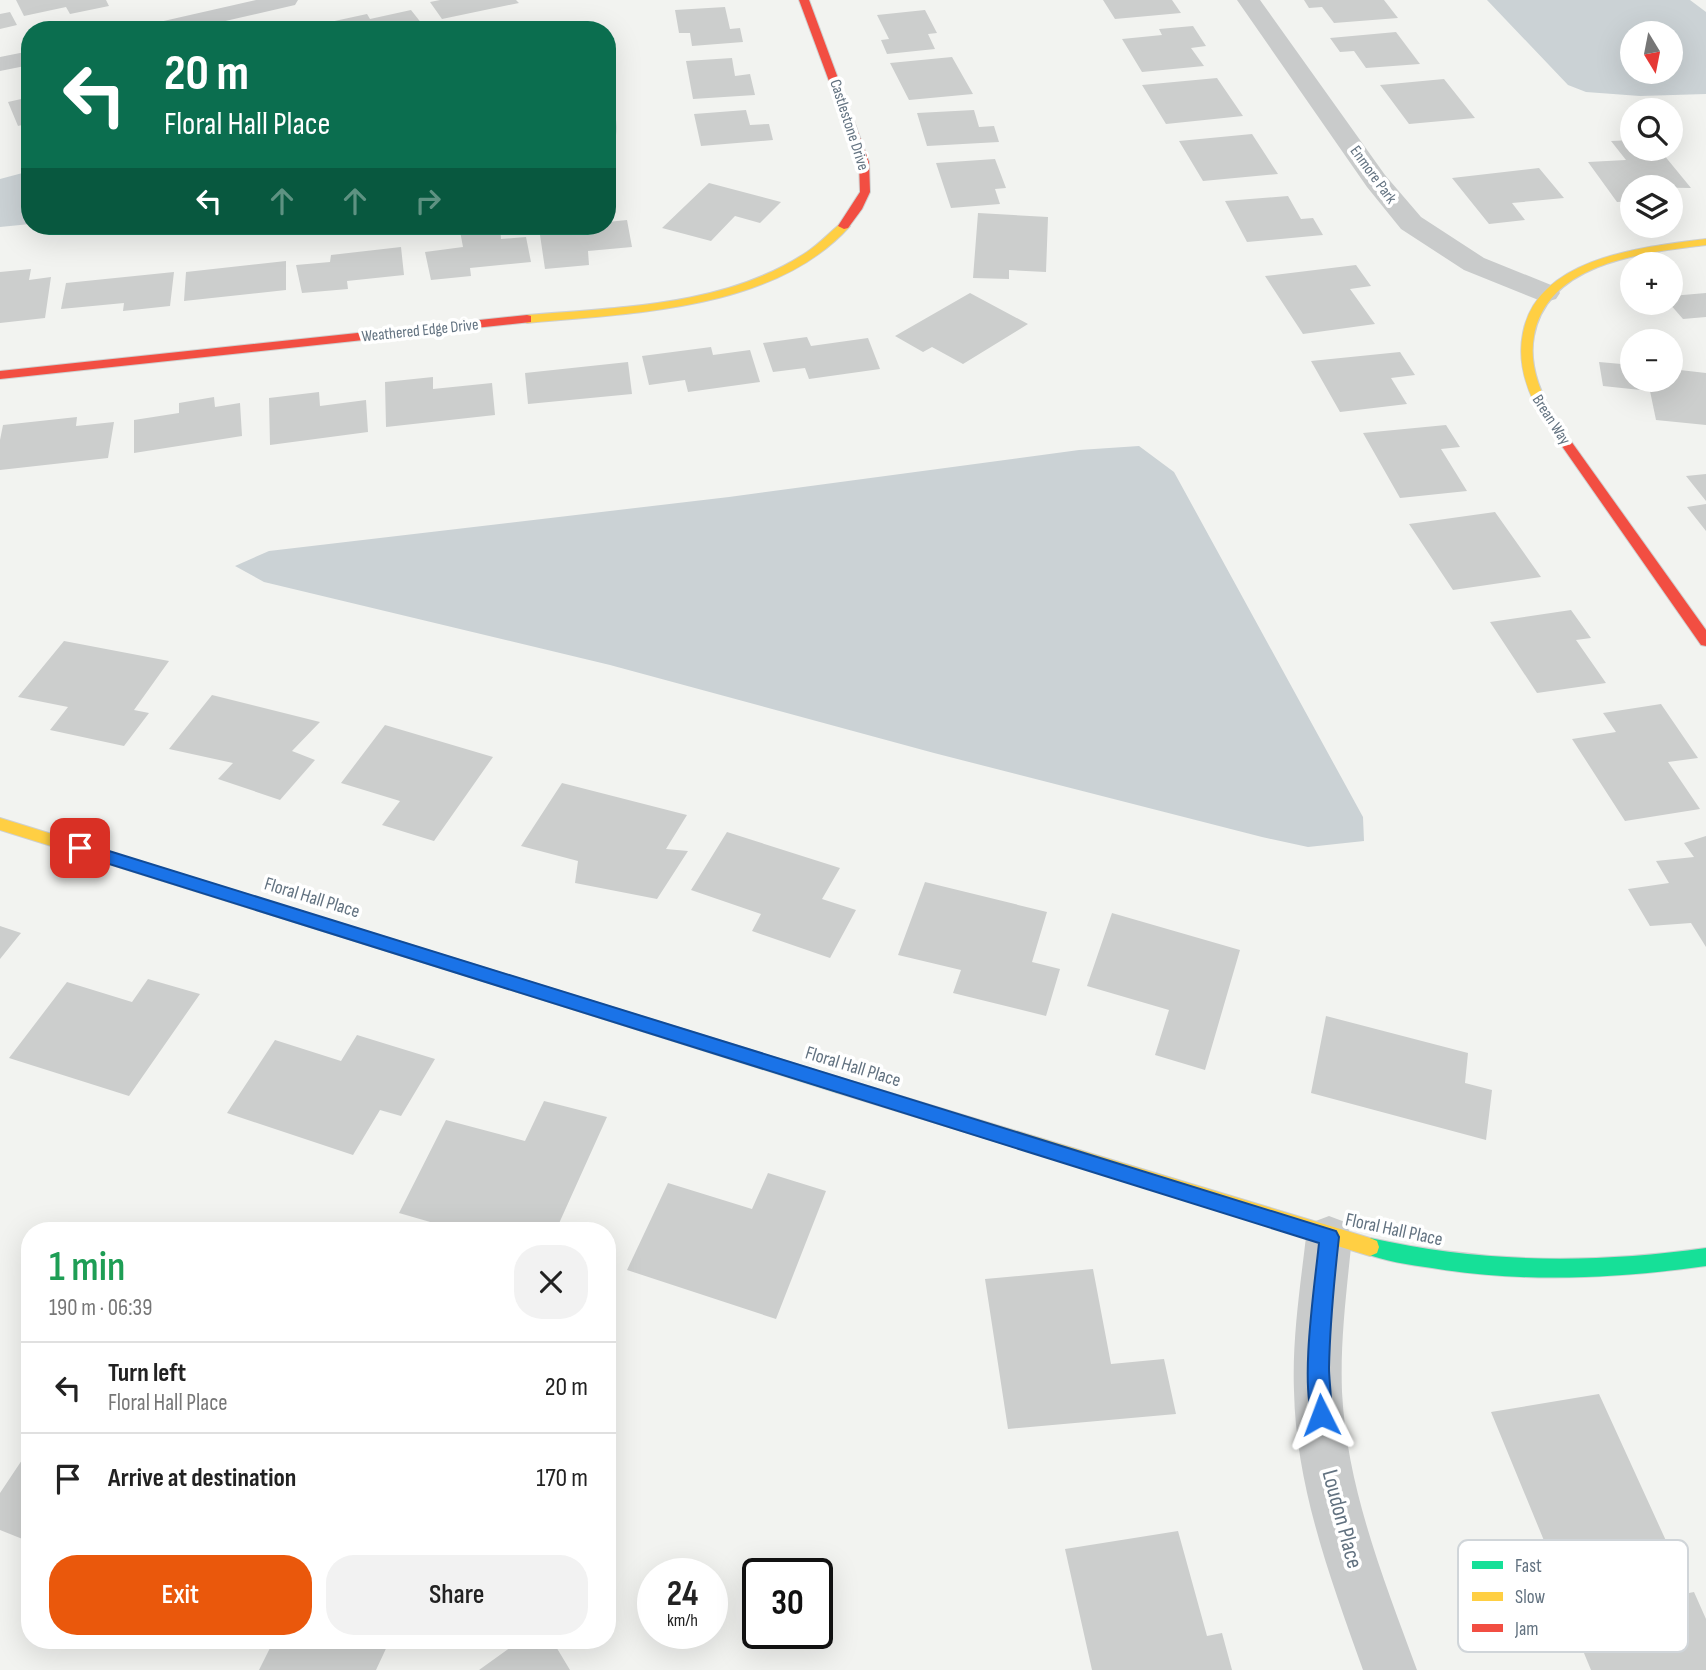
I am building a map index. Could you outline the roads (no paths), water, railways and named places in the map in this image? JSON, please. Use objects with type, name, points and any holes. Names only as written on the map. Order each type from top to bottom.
[{"type":"street","points":[[194,21],[287,0]]},
{"type":"street","name":"Castlestone Drive","points":[[804,0],[866,173],[860,204],[843,228],[827,243]]},
{"type":"street","name":"Enmore Park","points":[[1248,0],[1376,181],[1411,223],[1474,264],[1546,293]]},
{"type":"street","points":[[0,64],[21,60]]},
{"type":"street","points":[[1546,293],[1595,262],[1653,247],[1706,242]]},
{"type":"street","name":"Weathered Edge Drive","points":[[0,375],[664,305],[759,281],[806,258],[827,243]]},
{"type":"street","name":"Brean Way","points":[[1546,293],[1525,334],[1522,355],[1527,381],[1541,408],[1706,640]]},
{"type":"street","name":"Floral Hall Place","points":[[0,824],[1329,1237],[1437,1262],[1554,1271],[1613,1270],[1706,1257]]},
{"type":"street","name":"Loudon Place","points":[[1329,1237],[1321,1315],[1318,1393],[1325,1458],[1336,1511],[1390,1670]]}]
